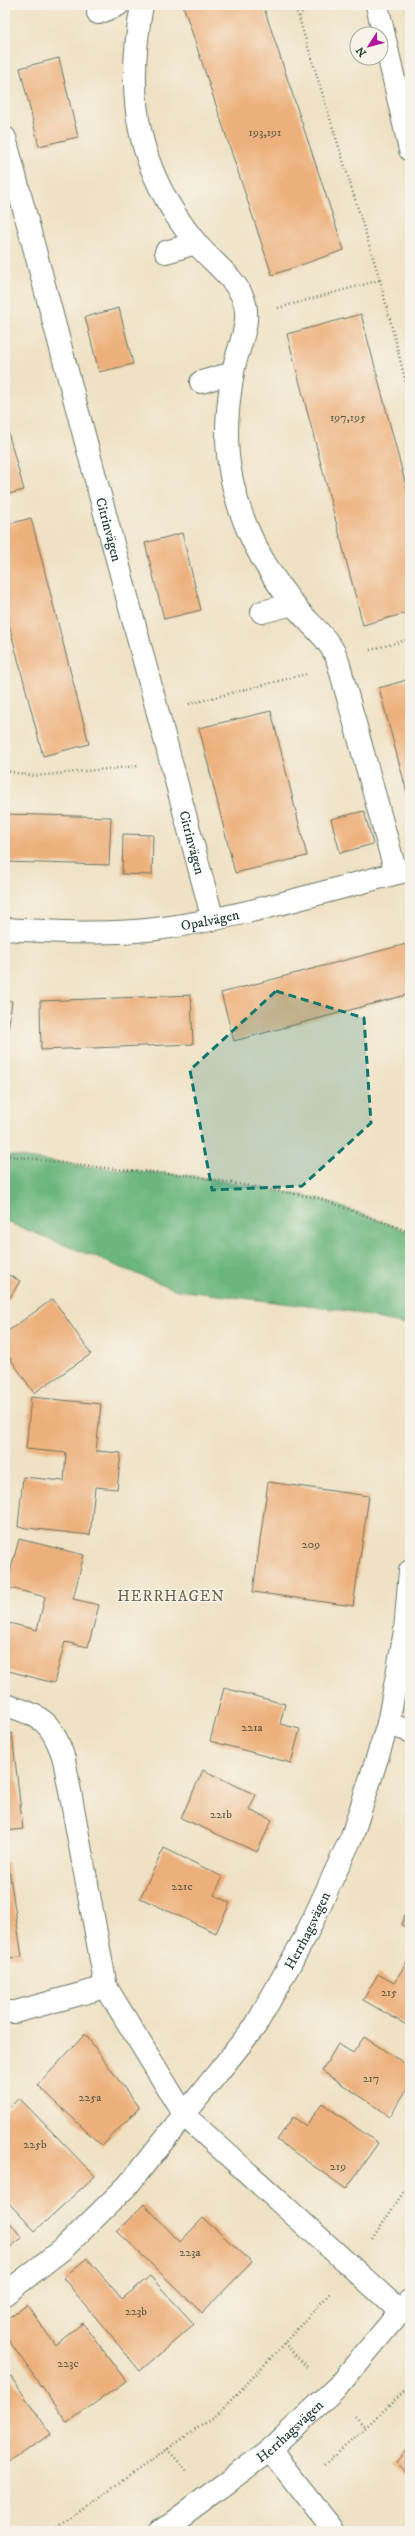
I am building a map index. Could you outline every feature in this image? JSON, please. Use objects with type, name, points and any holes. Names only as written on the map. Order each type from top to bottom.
[{"type":"street","points":[[98,13],[118,5]]},
{"type":"street","points":[[142,5],[134,68],[134,90],[137,117],[133,141],[162,192],[196,243],[234,283],[243,298],[247,316],[233,373],[226,432],[226,496],[261,559],[294,604],[326,640],[338,662],[403,872]]},
{"type":"street","points":[[377,5],[410,150]]},
{"type":"street","name":"Citrinvägen","points":[[5,138],[213,920]]},
{"type":"street","points":[[166,252],[196,243]]},
{"type":"street","points":[[201,382],[233,373]]},
{"type":"street","points":[[262,612],[294,604]]},
{"type":"street","name":"Opalvägen","points":[[5,930],[112,931],[155,929],[213,920],[403,872]]},
{"type":"street","name":"Herrhagsvägen","points":[[5,2294],[64,2248],[128,2185],[185,2116],[256,2025],[305,1937],[352,1836],[388,1724],[405,1631],[410,1571]]},
{"type":"street","name":"Herrhagsvägen","points":[[5,1705],[32,1713],[56,1733],[64,1759],[106,1987],[185,2116],[354,2268],[406,2306],[338,2386],[270,2450],[161,2531]]},
{"type":"street","points":[[388,1724],[410,1732]]},
{"type":"street","points":[[5,2012],[15,2012],[106,1987]]},
{"type":"street","points":[[270,2450],[334,2531]]},
{"type":"path","points":[[294,5],[380,280],[410,399]]},
{"type":"path","points":[[299,18],[305,5]]},
{"type":"path","points":[[247,316],[380,280]]},
{"type":"path","points":[[158,712],[338,662],[410,639]]},
{"type":"path","points":[[5,771],[35,776],[170,763]]},
{"type":"path","points":[[5,1155],[84,1166],[193,1176],[318,1198],[410,1232]]},
{"type":"path","points":[[50,2531],[221,2412],[354,2268],[410,2182]]},
{"type":"path","points":[[284,2343],[309,2368]]},
{"type":"path","points":[[300,2489],[410,2386]]},
{"type":"path","points":[[167,2449],[190,2475]]},
{"type":"highlighted area","points":[[276,991],[364,1018],[371,1123],[302,1186],[212,1190],[190,1070]]},
{"type":"green space","points":[[5,1155],[84,1166],[193,1176],[318,1198],[410,1232],[410,1326],[348,1311],[177,1290],[5,1221]]},
{"type":"building","points":[[183,5],[263,5],[344,250],[272,275]]},
{"type":"building","points":[[59,58],[78,137],[39,146],[20,68]]},
{"type":"building","points":[[119,308],[133,364],[99,372],[85,317]]},
{"type":"building","points":[[361,314],[410,501],[410,612],[363,625],[287,334]]},
{"type":"building","points":[[5,421],[24,490],[5,495]]},
{"type":"building","points":[[31,518],[89,744],[43,756],[5,609],[5,525]]},
{"type":"building","points":[[182,533],[201,610],[164,619],[145,543]]},
{"type":"building","points":[[410,679],[410,804],[379,688]]},
{"type":"building","points":[[271,711],[307,856],[235,873],[199,728]]},
{"type":"building","points":[[364,811],[373,844],[340,853],[331,819]]},
{"type":"building","points":[[5,814],[111,817],[109,865],[5,862]]},
{"type":"building","points":[[123,834],[153,835],[152,875],[122,874]]},
{"type":"building","points":[[410,943],[410,994],[234,1041],[221,993]]},
{"type":"building","points":[[191,995],[193,1044],[41,1050],[40,1001]]},
{"type":"building","points":[[5,1000],[12,1001],[6,1046],[5,1046]]},
{"type":"building","points":[[5,1273],[20,1281],[5,1306]]},
{"type":"building","points":[[53,1299],[91,1354],[34,1393],[5,1351],[5,1333]]},
{"type":"building","points":[[31,1397],[101,1404],[96,1451],[121,1453],[117,1489],[95,1487],[90,1535],[18,1527],[23,1477],[64,1481],[66,1453],[26,1449]]},
{"type":"building","points":[[268,1482],[369,1496],[353,1606],[253,1592]]},
{"type":"building","points":[[19,1539],[84,1555],[73,1599],[99,1605],[88,1647],[65,1642],[54,1683],[5,1670],[5,1622],[37,1630],[45,1597],[6,1587]]},
{"type":"building","points":[[224,1688],[285,1704],[280,1724],[300,1729],[291,1763],[210,1741]]},
{"type":"building","points":[[12,1733],[23,1829],[5,1831],[5,1734]]},
{"type":"building","points":[[203,1770],[256,1795],[249,1810],[272,1820],[257,1852],[181,1818]]},
{"type":"building","points":[[164,1848],[223,1877],[214,1895],[230,1903],[216,1933],[140,1898]]},
{"type":"building","points":[[5,1862],[8,1862],[22,1957],[5,1958]]},
{"type":"building","points":[[410,1904],[410,1929],[401,1925]]},
{"type":"building","points":[[408,1960],[410,1962],[410,2027],[363,2000],[378,1974],[394,1983]]},
{"type":"building","points":[[85,2034],[139,2108],[102,2146],[38,2085]]},
{"type":"building","points":[[364,2037],[410,2067],[410,2085],[390,2116],[322,2071],[338,2044],[353,2053]]},
{"type":"building","points":[[19,2098],[95,2176],[35,2231],[5,2199],[5,2112]]},
{"type":"building","points":[[322,2103],[378,2143],[346,2189],[277,2140],[293,2117],[306,2126]]},
{"type":"building","points":[[144,2204],[180,2242],[203,2218],[252,2262],[202,2313],[117,2231]]},
{"type":"building","points":[[5,2216],[22,2238],[5,2251]]},
{"type":"building","points":[[87,2258],[122,2299],[150,2276],[194,2324],[140,2371],[63,2278]]},
{"type":"building","points":[[27,2305],[55,2345],[83,2323],[126,2381],[67,2423],[5,2335],[5,2321]]},
{"type":"building","points":[[11,2377],[51,2434],[5,2464],[5,2381]]},
{"type":"building","points":[[410,2446],[410,2475],[396,2462]]},
{"type":"district","name":"HERRHAGEN","points":[[171,1596]]}]
